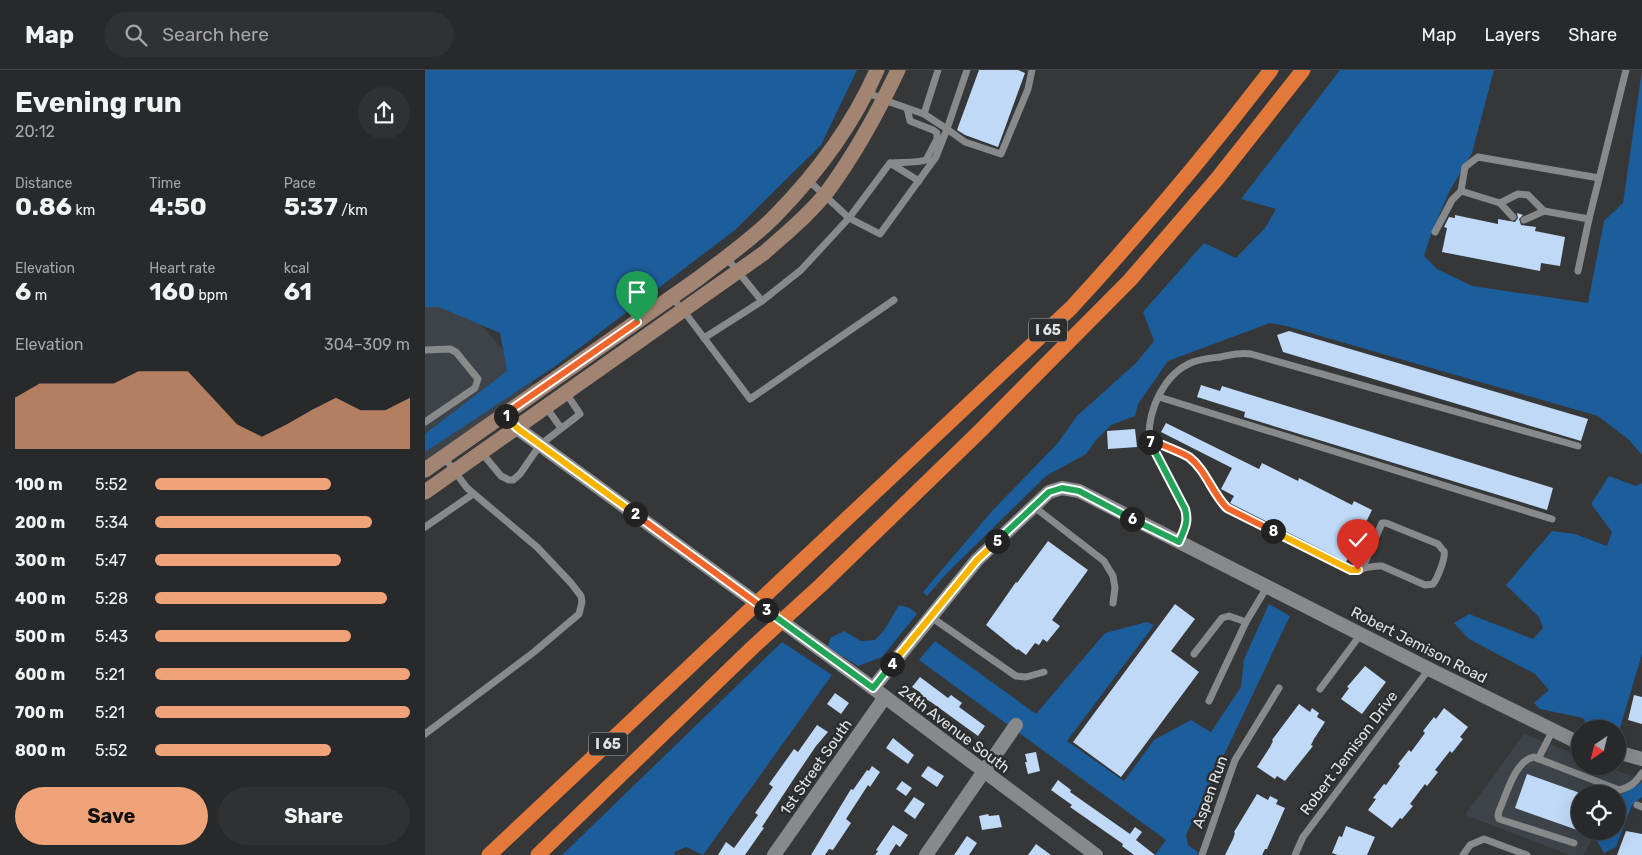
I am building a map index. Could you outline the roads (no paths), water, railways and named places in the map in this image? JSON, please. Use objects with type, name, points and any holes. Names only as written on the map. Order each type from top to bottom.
[{"type":"highway","name":"I 65","points":[[489,855],[1071,308],[1102,275],[1202,156],[1271,70]]},
{"type":"highway","name":"I 65","points":[[538,855],[980,431],[1130,280],[1217,179],[1303,70]]},
{"type":"main road","points":[[425,470],[672,298],[727,257],[776,216],[827,158],[867,92],[877,70]]},
{"type":"main road","points":[[425,492],[738,272],[793,228],[824,195],[874,120],[898,70]]},
{"type":"street","name":"24th Avenue South","points":[[505,414],[517,428],[873,688],[984,772],[1079,850],[1096,855]]},
{"type":"street","name":"Robert Jemison Road","points":[[873,688],[977,560],[1049,492],[1062,488],[1079,491],[1429,669],[1571,738]]},
{"type":"street","name":"1st Street South","points":[[774,855],[885,697]]},
{"type":"street","points":[[926,855],[1016,725]]},
{"type":"street","points":[[1626,755],[1642,759]]},
{"type":"lane","points":[[924,114],[937,70]]},
{"type":"lane","points":[[808,179],[849,218],[880,234],[936,158],[967,70]]},
{"type":"lane","points":[[867,92],[924,114],[965,142],[1001,154],[1028,89],[1032,70]]},
{"type":"lane","points":[[1578,271],[1626,70]]},
{"type":"lane","points":[[704,338],[762,302],[801,270],[849,218],[890,163],[921,162],[926,160],[937,139],[937,133],[910,120],[907,108]]},
{"type":"lane","points":[[1435,232],[1452,200],[1461,191],[1465,167],[1478,157],[1599,178]]},
{"type":"lane","points":[[890,163],[919,181]]},
{"type":"lane","points":[[1461,191],[1473,193],[1500,203],[1513,217]]},
{"type":"lane","points":[[1500,203],[1518,194],[1527,195],[1544,211],[1589,219]]},
{"type":"lane","points":[[1524,220],[1544,211]]},
{"type":"lane","points":[[727,257],[762,302]]},
{"type":"lane","points":[[672,298],[750,399],[894,300]]},
{"type":"lane","points":[[425,350],[450,349],[455,352],[478,379],[475,388],[425,422]]},
{"type":"lane","points":[[1179,542],[1187,524],[1185,509],[1149,439],[1148,429],[1152,410],[1168,381],[1181,369],[1193,362],[1242,353],[1251,354],[1578,446]]},
{"type":"lane","points":[[482,453],[501,476],[509,480],[516,478],[540,444],[580,414],[566,393]]},
{"type":"lane","points":[[1159,397],[1553,519]]},
{"type":"lane","points":[[546,407],[561,428]]},
{"type":"lane","points":[[1149,439],[1188,457],[1198,466],[1227,508],[1351,570],[1362,569],[1375,565],[1382,566],[1425,584],[1433,584],[1445,556],[1444,551],[1438,544],[1386,522],[1382,524],[1362,569]]},
{"type":"lane","points":[[425,734],[534,652],[579,614],[581,608],[581,596],[537,547],[473,494],[444,457]]},
{"type":"lane","points":[[425,527],[473,494]]},
{"type":"lane","points":[[1033,506],[1104,561],[1113,576],[1115,588],[1113,603]]},
{"type":"lane","points":[[1209,701],[1246,622],[1267,587]]},
{"type":"lane","points":[[1194,654],[1222,618],[1229,616],[1246,622]]},
{"type":"lane","points":[[931,617],[1016,676],[1026,677],[1044,672]]},
{"type":"lane","points":[[1321,689],[1361,634]]},
{"type":"lane","name":"Robert Jemison Drive","points":[[1295,855],[1303,836],[1429,669]]},
{"type":"lane","name":"Aspen Run","points":[[1202,855],[1235,760],[1279,688]]},
{"type":"lane","points":[[1538,759],[1553,730]]},
{"type":"lane","points":[[1573,843],[1499,819],[1498,816],[1519,767],[1529,758],[1538,759],[1619,790],[1634,784],[1642,773]]},
{"type":"lane","points":[[1463,855],[1471,845],[1484,840],[1527,855]]}]
